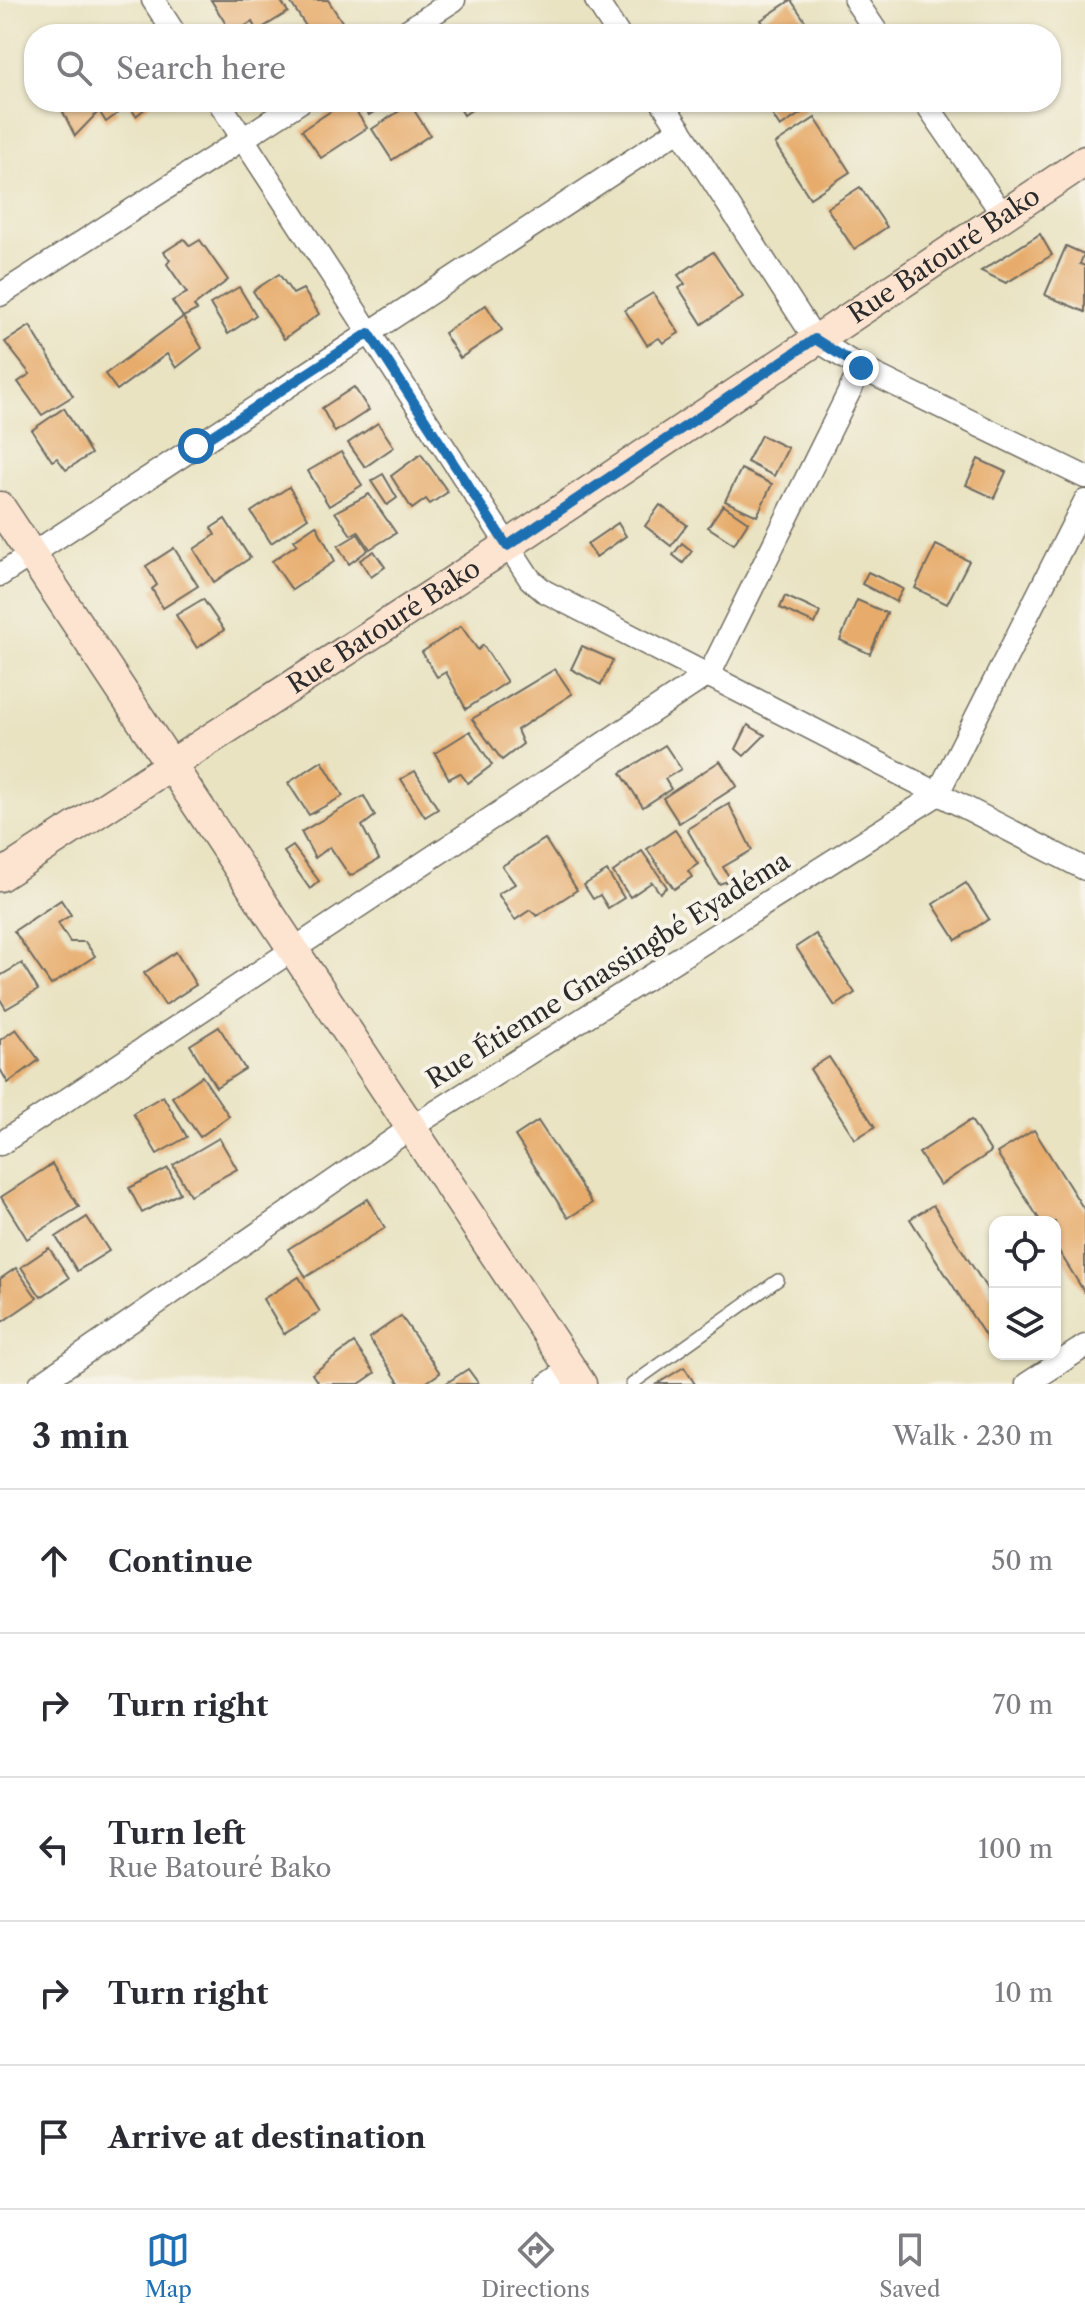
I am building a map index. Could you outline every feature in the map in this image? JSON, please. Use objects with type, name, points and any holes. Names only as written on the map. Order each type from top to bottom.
[{"type":"main road","name":"Rue Batouré Bako","points":[[0,876],[507,546],[1003,215],[1080,170]]},
{"type":"main road","points":[[0,507],[412,1127],[567,1379]]},
{"type":"street","points":[[153,0],[169,24]]},
{"type":"street","points":[[417,24],[454,0]]},
{"type":"street","points":[[596,0],[612,24]]},
{"type":"street","points":[[855,0],[871,24]]},
{"type":"street","points":[[226,112],[530,579],[544,591],[710,673],[937,795],[1085,869]]},
{"type":"street","points":[[0,295],[285,112]]},
{"type":"street","points":[[669,112],[815,339],[861,368],[1085,477]]},
{"type":"street","points":[[932,112],[1003,215]]},
{"type":"street","points":[[0,575],[680,129]]},
{"type":"street","points":[[0,1144],[710,673],[861,368]]},
{"type":"street","points":[[937,795],[1085,501]]},
{"type":"street","name":"Rue Étienne Gnassingbé Eyadéma","points":[[40,1384],[412,1127],[937,795]]},
{"type":"street","points":[[1027,1384],[1085,1346]]},
{"type":"lane","points":[[632,1384],[778,1280]]},
{"type":"building","points":[[211,0],[280,0],[288,12],[268,24],[226,24]]},
{"type":"building","points":[[289,0],[328,0],[344,24],[305,24]]},
{"type":"building","points":[[791,0],[807,24],[764,24],[761,20]]},
{"type":"building","points":[[63,112],[98,112],[75,136]]},
{"type":"building","points":[[100,112],[117,112],[118,113],[106,122]]},
{"type":"building","points":[[330,112],[357,112],[367,128],[321,158],[302,130]]},
{"type":"building","points":[[398,112],[415,112],[430,135],[392,160],[372,129]]},
{"type":"building","points":[[770,112],[803,112],[780,127]]},
{"type":"building","points":[[815,118],[850,172],[810,198],[775,144]]},
{"type":"building","points":[[860,187],[887,227],[854,249],[827,208]]},
{"type":"building","points":[[1040,234],[1052,255],[1006,283],[981,271]]},
{"type":"building","points":[[184,239],[190,246],[200,240],[228,280],[194,306],[197,310],[183,317],[172,301],[187,293],[167,264],[170,260],[164,252]]},
{"type":"building","points":[[1066,246],[1084,254],[1080,264],[1085,266],[1085,312],[1045,295]]},
{"type":"building","points":[[713,252],[743,297],[702,324],[679,288],[685,284],[678,275]]},
{"type":"building","points":[[279,274],[293,294],[303,289],[319,314],[284,339],[253,291]]},
{"type":"building","points":[[239,287],[256,315],[228,334],[210,304]]},
{"type":"building","points":[[653,293],[679,333],[663,343],[659,338],[647,345],[625,310]]},
{"type":"building","points":[[486,305],[502,330],[460,358],[444,333]]},
{"type":"building","points":[[183,317],[202,348],[176,368],[167,354],[117,390],[105,374]]},
{"type":"building","points":[[30,326],[73,396],[42,415],[18,382],[30,374],[5,342]]},
{"type":"building","points":[[354,387],[369,410],[335,432],[322,408]]},
{"type":"building","points":[[64,408],[91,454],[66,470],[57,458],[52,461],[32,430]]},
{"type":"building","points":[[378,423],[394,447],[365,467],[348,443]]},
{"type":"building","points":[[761,435],[788,448],[774,476],[747,462]]},
{"type":"building","points":[[341,452],[362,485],[329,506],[308,471]]},
{"type":"building","points":[[421,454],[448,492],[430,504],[426,499],[412,509],[391,476]]},
{"type":"building","points":[[978,459],[1006,472],[994,498],[966,485]]},
{"type":"building","points":[[741,469],[772,484],[757,516],[725,501]]},
{"type":"building","points":[[383,474],[397,498],[387,505],[371,481]]},
{"type":"building","points":[[289,487],[308,518],[271,543],[251,512]]},
{"type":"building","points":[[369,494],[396,533],[370,549],[358,531],[351,535],[335,512]]},
{"type":"building","points":[[660,505],[687,525],[671,546],[645,526]]},
{"type":"building","points":[[723,505],[748,522],[734,544],[708,527]]},
{"type":"building","points":[[225,519],[250,558],[214,582],[194,549],[215,535],[211,528]]},
{"type":"building","points":[[618,523],[626,536],[596,557],[587,544]]},
{"type":"building","points":[[316,525],[335,561],[292,590],[272,561],[297,544],[294,540]]},
{"type":"building","points":[[358,534],[368,550],[349,564],[338,546]]},
{"type":"building","points":[[682,543],[692,551],[683,563],[673,555]]},
{"type":"building","points":[[936,545],[969,561],[947,604],[915,588]]},
{"type":"building","points":[[174,548],[198,586],[163,608],[152,589],[157,585],[146,566]]},
{"type":"building","points":[[374,551],[385,567],[371,577],[360,560]]},
{"type":"building","points":[[868,572],[903,589],[896,602],[862,584]]},
{"type":"building","points":[[785,596],[820,612],[815,624],[780,608]]},
{"type":"building","points":[[203,599],[224,630],[197,648],[176,615]]},
{"type":"building","points":[[857,600],[887,613],[870,654],[840,640]]},
{"type":"building","points":[[461,626],[478,650],[483,645],[507,682],[466,709],[446,672],[437,677],[422,652]]},
{"type":"building","points":[[582,646],[613,660],[601,685],[571,669]]},
{"type":"building","points":[[555,669],[572,694],[517,730],[523,744],[502,760],[472,719]]},
{"type":"building","points":[[748,725],[765,735],[744,756],[736,749]]},
{"type":"building","points":[[470,731],[492,765],[468,783],[460,773],[449,779],[435,753]]},
{"type":"building","points":[[665,745],[681,769],[665,779],[671,789],[643,807],[621,773]]},
{"type":"building","points":[[322,761],[343,796],[309,815],[288,783]]},
{"type":"building","points":[[720,761],[737,786],[679,823],[663,798]]},
{"type":"building","points":[[415,771],[438,809],[425,817],[401,779]]},
{"type":"building","points":[[364,796],[375,816],[362,826],[379,859],[350,876],[330,847],[315,858],[301,832]]},
{"type":"building","points":[[729,804],[752,850],[723,867],[731,880],[719,884],[687,829]]},
{"type":"building","points":[[675,830],[698,864],[688,871],[692,877],[674,889],[647,849]]},
{"type":"building","points":[[545,839],[577,890],[537,916],[530,910],[515,920],[498,894],[515,884],[502,866]]},
{"type":"building","points":[[293,846],[319,881],[310,889],[284,852]]},
{"type":"building","points":[[642,851],[667,887],[660,893],[652,882],[630,897],[613,872]]},
{"type":"building","points":[[607,871],[624,898],[608,908],[600,895],[593,899],[584,885]]},
{"type":"building","points":[[966,883],[989,919],[956,940],[933,904]]},
{"type":"building","points":[[61,900],[71,915],[58,923],[70,942],[85,942],[95,956],[51,985],[14,931]]},
{"type":"building","points":[[816,934],[855,993],[835,1006],[796,947]]},
{"type":"building","points":[[176,952],[196,985],[165,1005],[144,973]]},
{"type":"building","points":[[22,963],[38,990],[6,1009],[0,999],[0,976]]},
{"type":"building","points":[[219,1027],[245,1069],[216,1087],[190,1045]]},
{"type":"building","points":[[16,1029],[39,1060],[8,1083],[0,1069],[0,1040]]},
{"type":"building","points":[[829,1057],[875,1127],[855,1139],[810,1069]]},
{"type":"building","points":[[202,1076],[229,1116],[200,1137],[172,1097]]},
{"type":"building","points":[[163,1096],[187,1137],[157,1154],[133,1113]]},
{"type":"building","points":[[971,1120],[991,1152],[940,1185],[919,1153]]},
{"type":"building","points":[[538,1121],[592,1203],[568,1218],[515,1136]]},
{"type":"building","points":[[1034,1130],[1085,1211],[1085,1293],[1061,1255],[1061,1216],[1037,1216],[997,1153]]},
{"type":"building","points":[[219,1138],[237,1169],[190,1195],[173,1165]]},
{"type":"building","points":[[52,1164],[79,1207],[27,1239],[1,1197]]},
{"type":"building","points":[[168,1168],[180,1193],[142,1213],[129,1188]]},
{"type":"building","points":[[368,1199],[385,1228],[306,1277],[288,1249]]},
{"type":"building","points":[[933,1205],[989,1292],[989,1342],[910,1219]]},
{"type":"building","points":[[87,1217],[109,1251],[77,1271],[56,1237]]},
{"type":"building","points":[[49,1248],[69,1278],[41,1297],[21,1267]]},
{"type":"building","points":[[16,1268],[37,1298],[2,1322],[0,1279]]},
{"type":"building","points":[[299,1277],[320,1312],[284,1334],[263,1299]]},
{"type":"building","points":[[401,1316],[440,1373],[424,1384],[400,1384],[369,1338]]},
{"type":"building","points":[[354,1343],[375,1373],[359,1384],[319,1384],[312,1374]]},
{"type":"building","points":[[684,1367],[695,1384],[657,1384]]},
{"type":"building","points":[[468,1369],[479,1384],[445,1384]]},
{"type":"route","points":[[196,446],[369,333],[507,546],[815,339],[861,368]]}]
